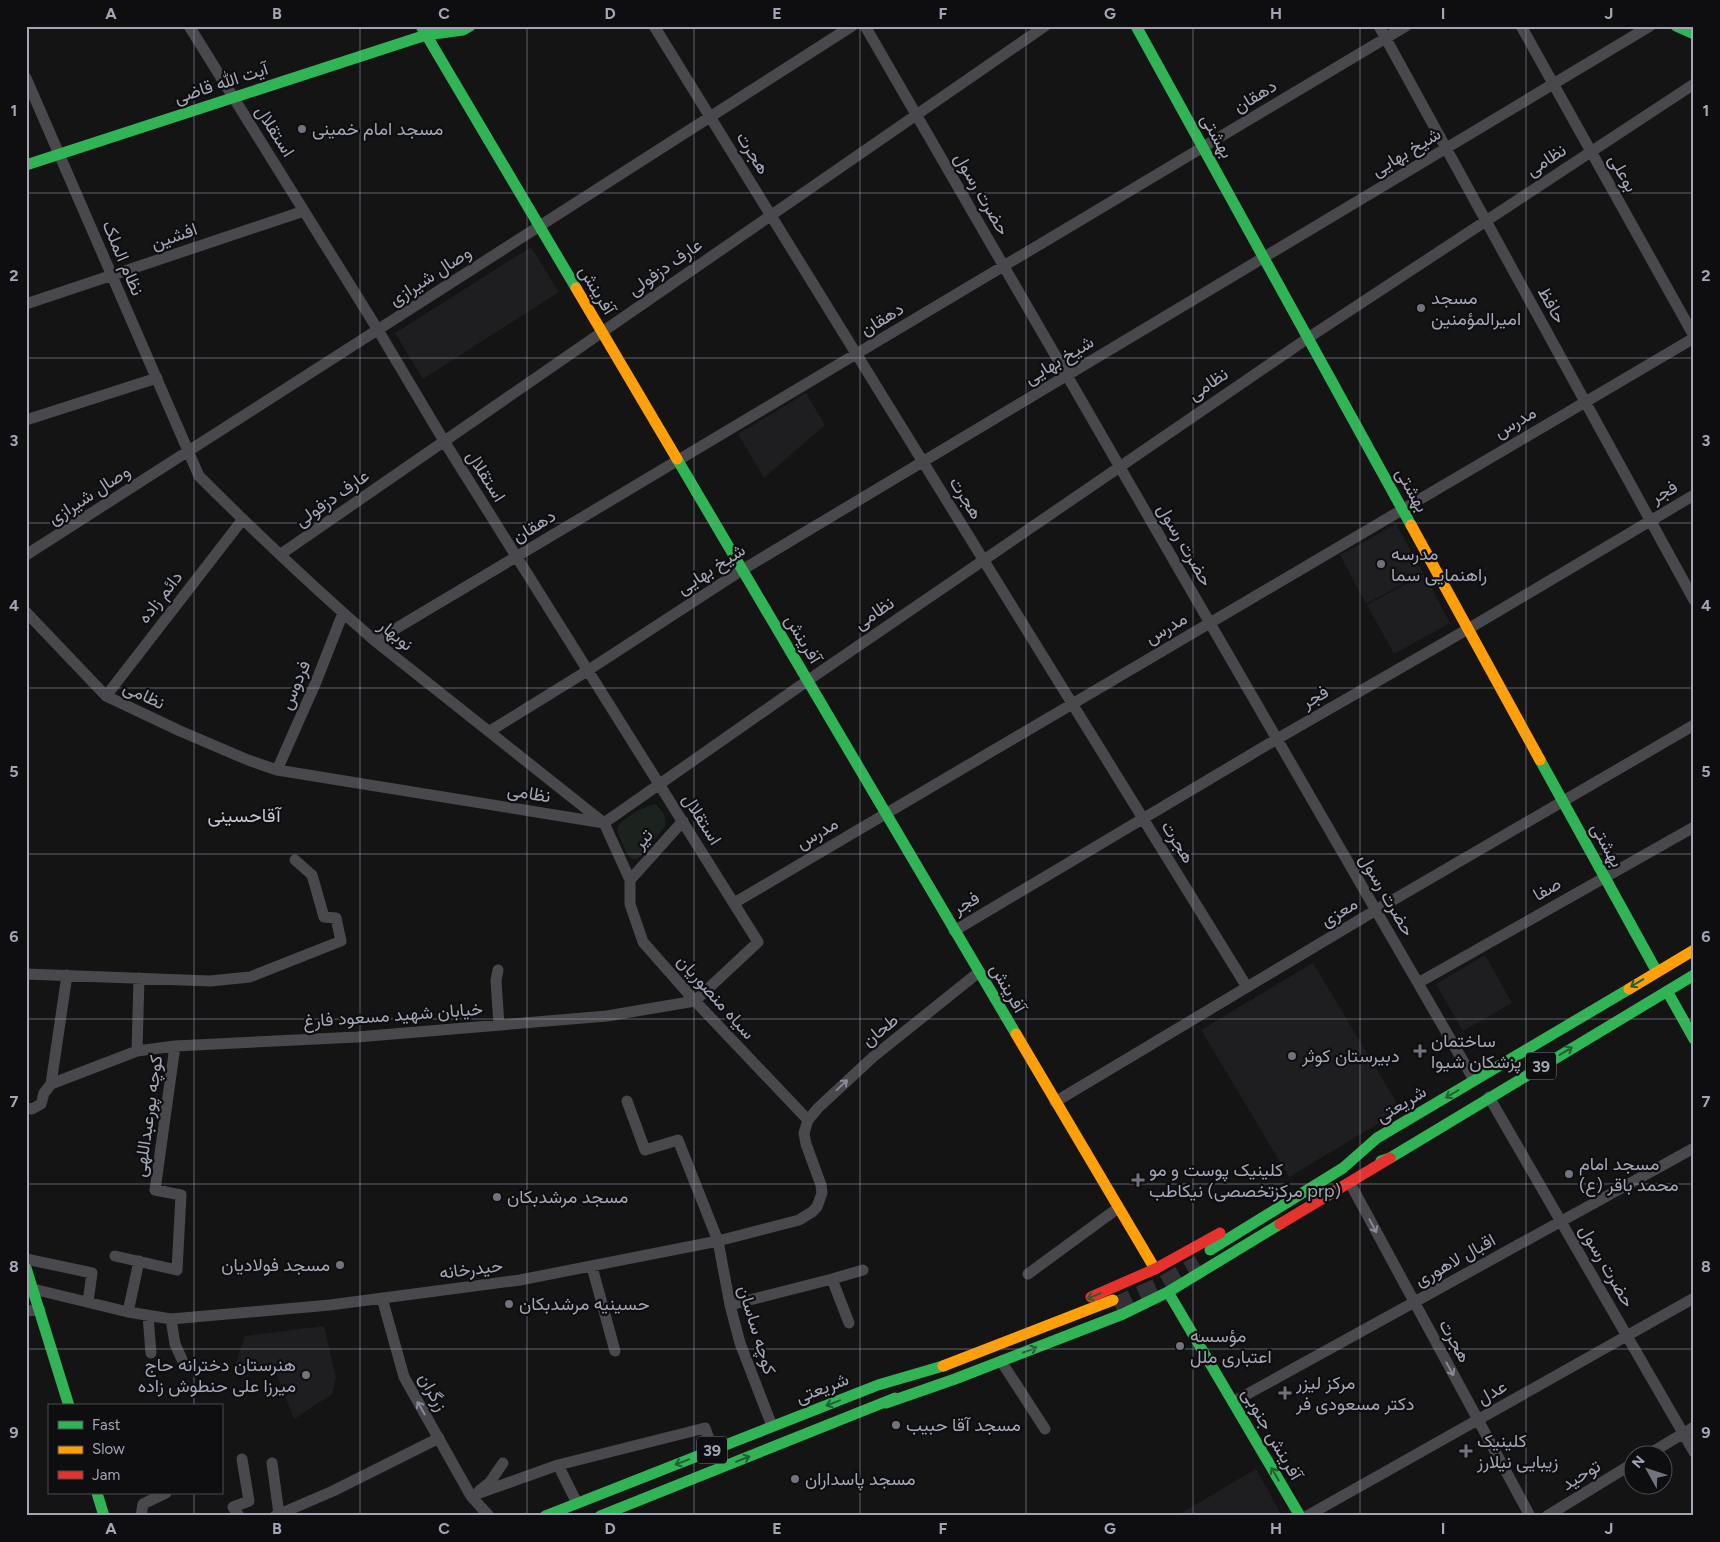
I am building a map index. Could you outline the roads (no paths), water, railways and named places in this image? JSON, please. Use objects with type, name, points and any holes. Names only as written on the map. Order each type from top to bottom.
[{"type":"main road","points":[[424,31],[436,26]]},
{"type":"main road","points":[[424,31],[464,30],[470,26]]},
{"type":"main road","name":"بهشتی","points":[[1136,26],[1656,972]]},
{"type":"main road","points":[[1676,26],[1694,34]]},
{"type":"main road","name":"آیت الله قاضی","points":[[26,165],[234,98],[424,31]]},
{"type":"main road","name":"آفرینش","points":[[424,31],[1161,1281]]},
{"type":"main road","name":"شریعتی","points":[[1210,1253],[1343,1168],[1377,1138],[1694,950]]},
{"type":"main road","name":"39","points":[[1210,1253],[1347,1175],[1390,1158],[1694,975]]},
{"type":"main road","points":[[1667,991],[1694,1039]]},
{"type":"main road","points":[[886,1403],[1001,1361],[1350,1183],[1390,1158]]},
{"type":"main road","points":[[1199,1249],[1210,1253],[1208,1265],[1201,1259],[1199,1249]]},
{"type":"main road","points":[[1116,1302],[1161,1281],[1210,1253]]},
{"type":"main road","points":[[26,1268],[68,1404]]},
{"type":"main road","name":"آفرینش جنوبی","points":[[1161,1281],[1300,1516]]},
{"type":"main road","points":[[1117,1290],[1125,1298],[1125,1310],[1116,1302],[1117,1290]]},
{"type":"main road","name":"شریعتی","points":[[545,1516],[878,1385],[945,1356],[1116,1302]]},
{"type":"main road","name":"شریعتی","points":[[600,1516],[886,1403],[950,1371],[1116,1302]]},
{"type":"main road","points":[[97,1494],[104,1516]]},
{"type":"street","name":"استقلال","points":[[189,26],[378,330],[444,442],[758,942],[695,1001]]},
{"type":"street","name":"هجرت","points":[[654,26],[1247,987]]},
{"type":"street","name":"وصال شیرازی","points":[[26,556],[852,26]]},
{"type":"street","name":"حضرت رسول","points":[[865,26],[1474,1080]]},
{"type":"street","name":"عارف دزفولی","points":[[281,554],[1044,26]]},
{"type":"street","name":"حافظ","points":[[1379,26],[1694,600]]},
{"type":"street","name":"دهقان","points":[[375,641],[1406,26]]},
{"type":"street","name":"بوعلی","points":[[1521,26],[1694,337]]},
{"type":"street","name":"شیخ بهایی","points":[[490,732],[742,570],[1650,26]]},
{"type":"street","name":"نظام الملک","points":[[26,78],[188,452]]},
{"type":"street","name":"نظامی","points":[[26,612],[106,696],[180,731],[277,770],[604,823],[807,681],[1308,338],[1693,86]]},
{"type":"street","name":"افشین","points":[[26,304],[304,211]]},
{"type":"street","name":"مدرس","points":[[734,902],[1694,337]]},
{"type":"street","points":[[26,420],[156,378]]},
{"type":"street","name":"نوبهار","points":[[188,452],[200,476],[343,613],[375,641],[604,823]]},
{"type":"street","name":"فجر","points":[[954,931],[1694,495]]},
{"type":"street","name":"دائم زاده","points":[[106,696],[243,519]]},
{"type":"street","name":"فردوس","points":[[277,770],[316,682],[343,613]]},
{"type":"street","name":"معزی","points":[[1055,1102],[1376,910],[1694,725]]},
{"type":"street","name":"تیر","points":[[630,880],[682,821]]},
{"type":"street","points":[[604,823],[630,880]]},
{"type":"street","name":"صفا","points":[[1418,983],[1694,827]]},
{"type":"street","points":[[26,974],[210,981],[250,977],[341,941],[336,918],[324,917],[312,875],[295,860]]},
{"type":"street","name":"سیاه منصوریان","points":[[630,880],[630,904],[643,942],[695,1001],[808,1120]]},
{"type":"street","points":[[498,970],[496,981],[499,1025]]},
{"type":"street","name":"طحان","points":[[808,1120],[830,1096],[873,1057],[979,972]]},
{"type":"street","points":[[26,1108],[32,1109],[41,1104],[44,1093],[51,1084],[67,975]]},
{"type":"street","points":[[137,1051],[139,978]]},
{"type":"street","name":"خیابان شهید مسعود فارغ","points":[[51,1084],[137,1051],[175,1046],[357,1036],[607,1016],[695,1001]]},
{"type":"street","name":"کوچه پورعبداللهی","points":[[139,1261],[177,1270],[181,1195],[155,1190],[175,1046]]},
{"type":"street","name":"حضرت رسول","points":[[1489,1097],[1694,1452]]},
{"type":"street","name":"کوچه ساسان","points":[[627,1101],[645,1150],[678,1140],[718,1241],[730,1305],[743,1353],[772,1426]]},
{"type":"street","name":"حیدرخانه","points":[[33,1289],[128,1312],[171,1319],[330,1305],[520,1280],[718,1241],[799,1220],[817,1207],[822,1193],[821,1185],[806,1144],[804,1133],[808,1120]]},
{"type":"street","name":"اقبال لاهوری","points":[[1233,1402],[1694,1148]]},
{"type":"street","name":"هجرت","points":[[1350,1183],[1530,1516]]},
{"type":"street","points":[[1028,1274],[1118,1208]]},
{"type":"street","points":[[115,1256],[139,1261],[128,1312]]},
{"type":"street","points":[[26,1260],[92,1273],[88,1302]]},
{"type":"street","points":[[592,1267],[615,1351]]},
{"type":"street","points":[[730,1305],[863,1270]]},
{"type":"street","points":[[832,1279],[849,1323]]},
{"type":"street","name":"زرگران","points":[[382,1298],[404,1377],[471,1496],[489,1516]]},
{"type":"street","name":"عدل","points":[[1307,1516],[1694,1298]]},
{"type":"street","points":[[26,1311],[40,1310]]},
{"type":"street","points":[[148,1316],[151,1353]]},
{"type":"street","points":[[171,1319],[175,1344],[184,1364]]},
{"type":"street","points":[[1001,1361],[1045,1430]]},
{"type":"street","points":[[1666,1444],[1694,1427]]},
{"type":"street","points":[[471,1496],[558,1466],[705,1428],[713,1450]]},
{"type":"street","points":[[272,1463],[277,1515],[333,1491],[439,1438]]},
{"type":"street","points":[[239,1516],[233,1507],[249,1501],[242,1459]]},
{"type":"street","points":[[471,1496],[490,1482],[503,1463]]},
{"type":"street","points":[[558,1466],[578,1503]]},
{"type":"street","name":"توحید","points":[[1546,1516],[1622,1470]]},
{"type":"street","points":[[141,1516],[143,1504],[164,1494]]},
{"type":"tunnel","points":[[1115,1306],[1162,1285],[1199,1264]]},
{"type":"place","name":"مسجد امام خمینی","points":[[302,129]]},
{"type":"place","name":"مسجد امیرالمؤمنین","points":[[1421,308]]},
{"type":"place","name":"مدرسه راهنمایی سما","points":[[1381,564]]},
{"type":"place","name":"ساختمان پزشکان شیوا","points":[[1420,1051]]},
{"type":"place","name":"دبیرستان کوثر","points":[[1292,1056]]},
{"type":"place","name":"مسجد امام محمد باقر (ع)","points":[[1569,1174]]},
{"type":"place","name":"کلینیک پوست و مو نیکاطب (مرکزتخصصی prp)","points":[[1138,1180]]},
{"type":"place","name":"مسجد مرشدبکان","points":[[497,1197]]},
{"type":"place","name":"مسجد فولادیان","points":[[340,1265]]},
{"type":"place","name":"حسینیه مرشدبکان","points":[[509,1304]]},
{"type":"place","name":"مؤسسه اعتباری ملل","points":[[1180,1346]]},
{"type":"place","name":"هنرستان دخترانه حاج میرزا علی حنطوش زاده","points":[[306,1375]]},
{"type":"place","name":"مرکز لیزر دکتر مسعودی فر","points":[[1285,1393]]},
{"type":"place","name":"مسجد آقا حبیب","points":[[896,1425]]},
{"type":"place","name":"کلینیک زیبایی نیلارز","points":[[1466,1451]]},
{"type":"place","name":"مسجد پاسداران","points":[[795,1479]]},
{"type":"district","name":"آقاحسینی","points":[[244,815]]}]
